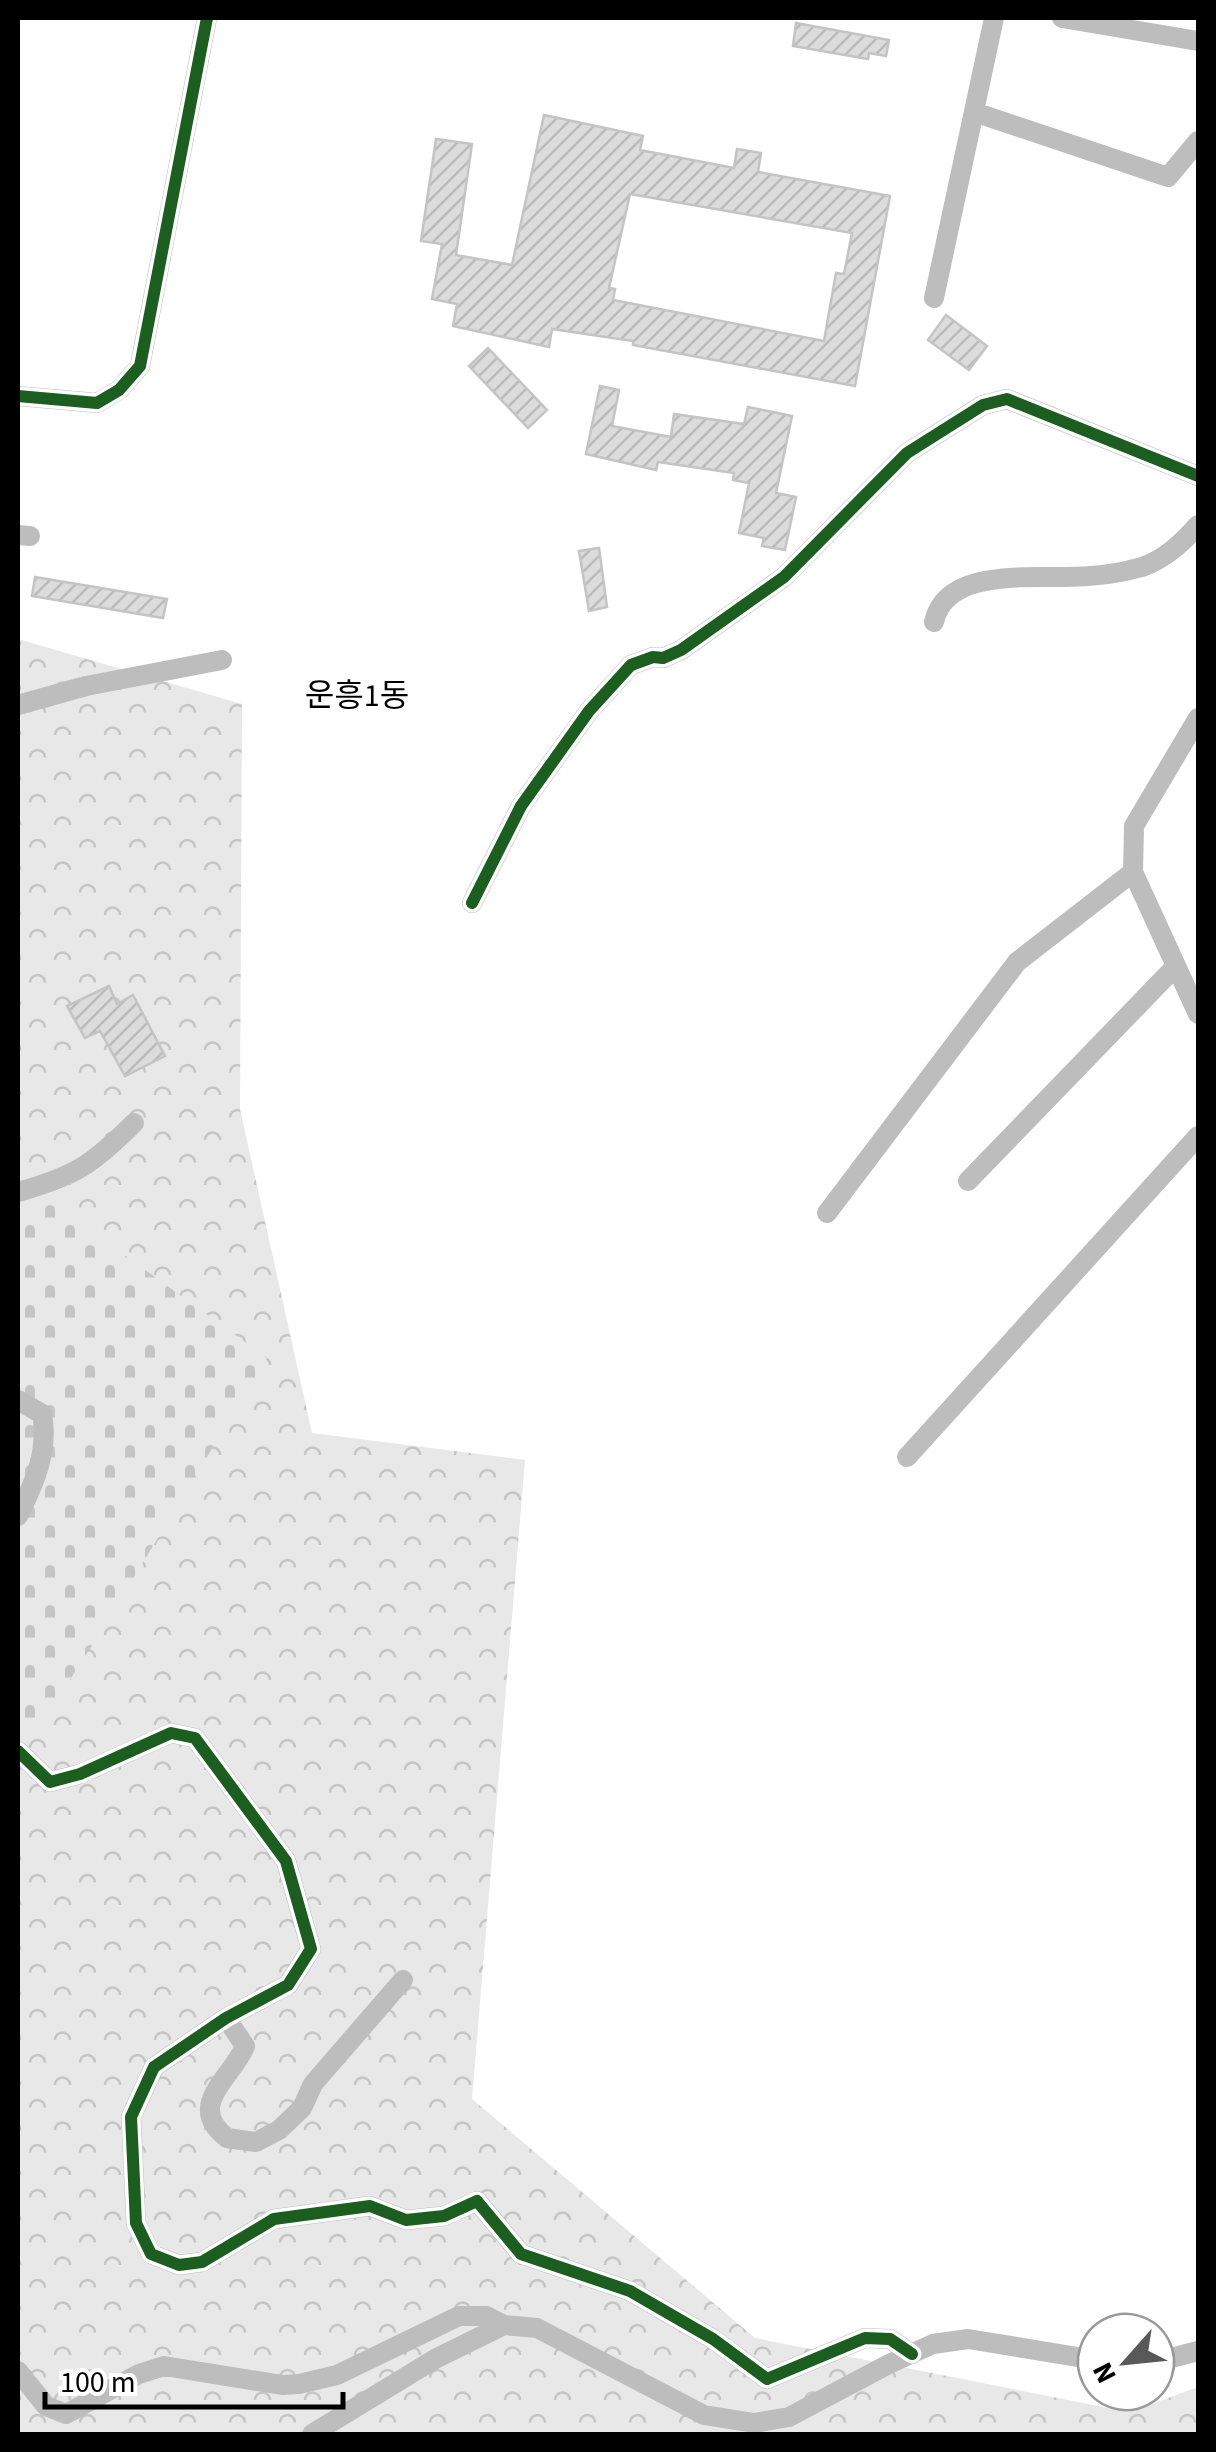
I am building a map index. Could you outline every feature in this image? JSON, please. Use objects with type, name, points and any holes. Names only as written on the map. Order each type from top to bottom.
[{"type":"street","points":[[18,396],[97,403],[120,390],[140,366],[208,18]]},
{"type":"street","points":[[934,298],[994,18]]},
{"type":"street","points":[[1062,18],[1198,42]]},
{"type":"street","points":[[974,112],[1168,177],[1198,140]]},
{"type":"street","points":[[472,904],[521,806],[589,711],[631,665],[674,655],[784,576],[907,453],[944,428],[984,405],[1007,399],[1198,476]]},
{"type":"street","points":[[934,622],[936,610],[945,600],[970,586],[1025,577],[1088,576],[1145,566],[1177,547],[1198,526]]},
{"type":"street","points":[[18,705],[86,686],[222,660]]},
{"type":"street","points":[[1198,718],[1134,826],[1133,872],[1198,1014]]},
{"type":"street","points":[[826,1213],[1016,962],[1133,872]]},
{"type":"street","points":[[968,1181],[1176,966]]},
{"type":"street","points":[[18,1192],[62,1180],[81,1170],[134,1123]]},
{"type":"street","points":[[907,1457],[1198,1136]]},
{"type":"street","points":[[18,1400],[42,1414],[45,1433],[32,1487],[18,1516]]},
{"type":"street","points":[[18,1751],[50,1782],[80,1774],[171,1733],[194,1738],[286,1861],[312,1949],[288,1985],[226,2018],[154,2067],[135,2102],[131,2117],[136,2223],[151,2254],[179,2265],[202,2262],[274,2219],[370,2206],[406,2220],[444,2216],[477,2201],[521,2254],[630,2290],[713,2339],[767,2379],[865,2338],[890,2339],[912,2354]]},
{"type":"street","points":[[226,2018],[246,2046],[215,2088],[211,2099],[213,2122],[227,2138],[256,2142],[279,2130],[302,2108],[313,2084],[404,1980]]},
{"type":"street","points":[[18,2371],[46,2406],[66,2414],[151,2368],[178,2366],[282,2385],[299,2384],[356,2368],[459,2316],[486,2316],[504,2325],[537,2328],[704,2415],[754,2422],[789,2416],[933,2344],[968,2338],[1076,2357]]},
{"type":"street","points":[[312,2434],[435,2358],[504,2325]]},
{"type":"green space","points":[[18,639],[242,704],[240,1109],[312,1433],[525,1460],[472,2099],[755,2338],[1076,2402],[1076,2412],[1176,2412],[1176,2395],[1198,2387],[1198,2434],[18,2434]]},
{"type":"green space","points":[[18,1178],[267,1358],[18,1760]]},
{"type":"building","points":[[796,23],[889,40],[886,56],[869,53],[868,59],[793,46]]},
{"type":"building","points":[[544,115],[643,136],[640,150],[734,168],[737,149],[761,153],[758,172],[890,196],[855,386],[633,345],[633,341],[552,329],[549,347],[453,326],[457,304],[432,299],[442,244],[421,241],[436,139],[472,144],[456,255],[512,265]],"holes":[[[630,194],[852,233],[844,274],[836,273],[824,341],[613,300],[615,289],[609,288]]]},
{"type":"building","points":[[946,315],[987,346],[969,370],[928,340]]},
{"type":"building","points":[[488,348],[547,410],[528,428],[469,366]]},
{"type":"building","points":[[600,386],[619,390],[612,426],[671,437],[674,414],[744,424],[748,407],[792,416],[776,493],[796,497],[785,550],[762,546],[764,538],[739,533],[749,483],[733,480],[734,473],[658,462],[656,470],[586,454]]},
{"type":"building","points":[[599,548],[607,607],[589,611],[579,551]]},
{"type":"building","points":[[35,577],[167,599],[163,618],[32,596]]},
{"type":"building","points":[[109,986],[117,1004],[133,995],[165,1056],[125,1076],[100,1031],[85,1038],[67,1006]]},
{"type":"cycle path","points":[[18,396],[97,403],[119,390],[140,366],[207,18]]},
{"type":"cycle path","points":[[472,903],[521,806],[589,711],[631,665],[681,650],[784,577],[907,453],[983,405],[1007,399],[1198,476]]},
{"type":"cycle path","points":[[18,1751],[50,1782],[80,1774],[171,1733],[195,1738],[286,1861],[311,1949],[288,1985],[226,2018],[154,2067],[131,2117],[136,2223],[151,2254],[179,2265],[202,2262],[274,2219],[370,2206],[406,2220],[444,2216],[477,2201],[521,2254],[630,2291],[713,2339],[767,2379],[865,2338],[890,2339],[912,2354]]},
{"type":"district","name":"운흥1동","points":[[357,696]]}]
